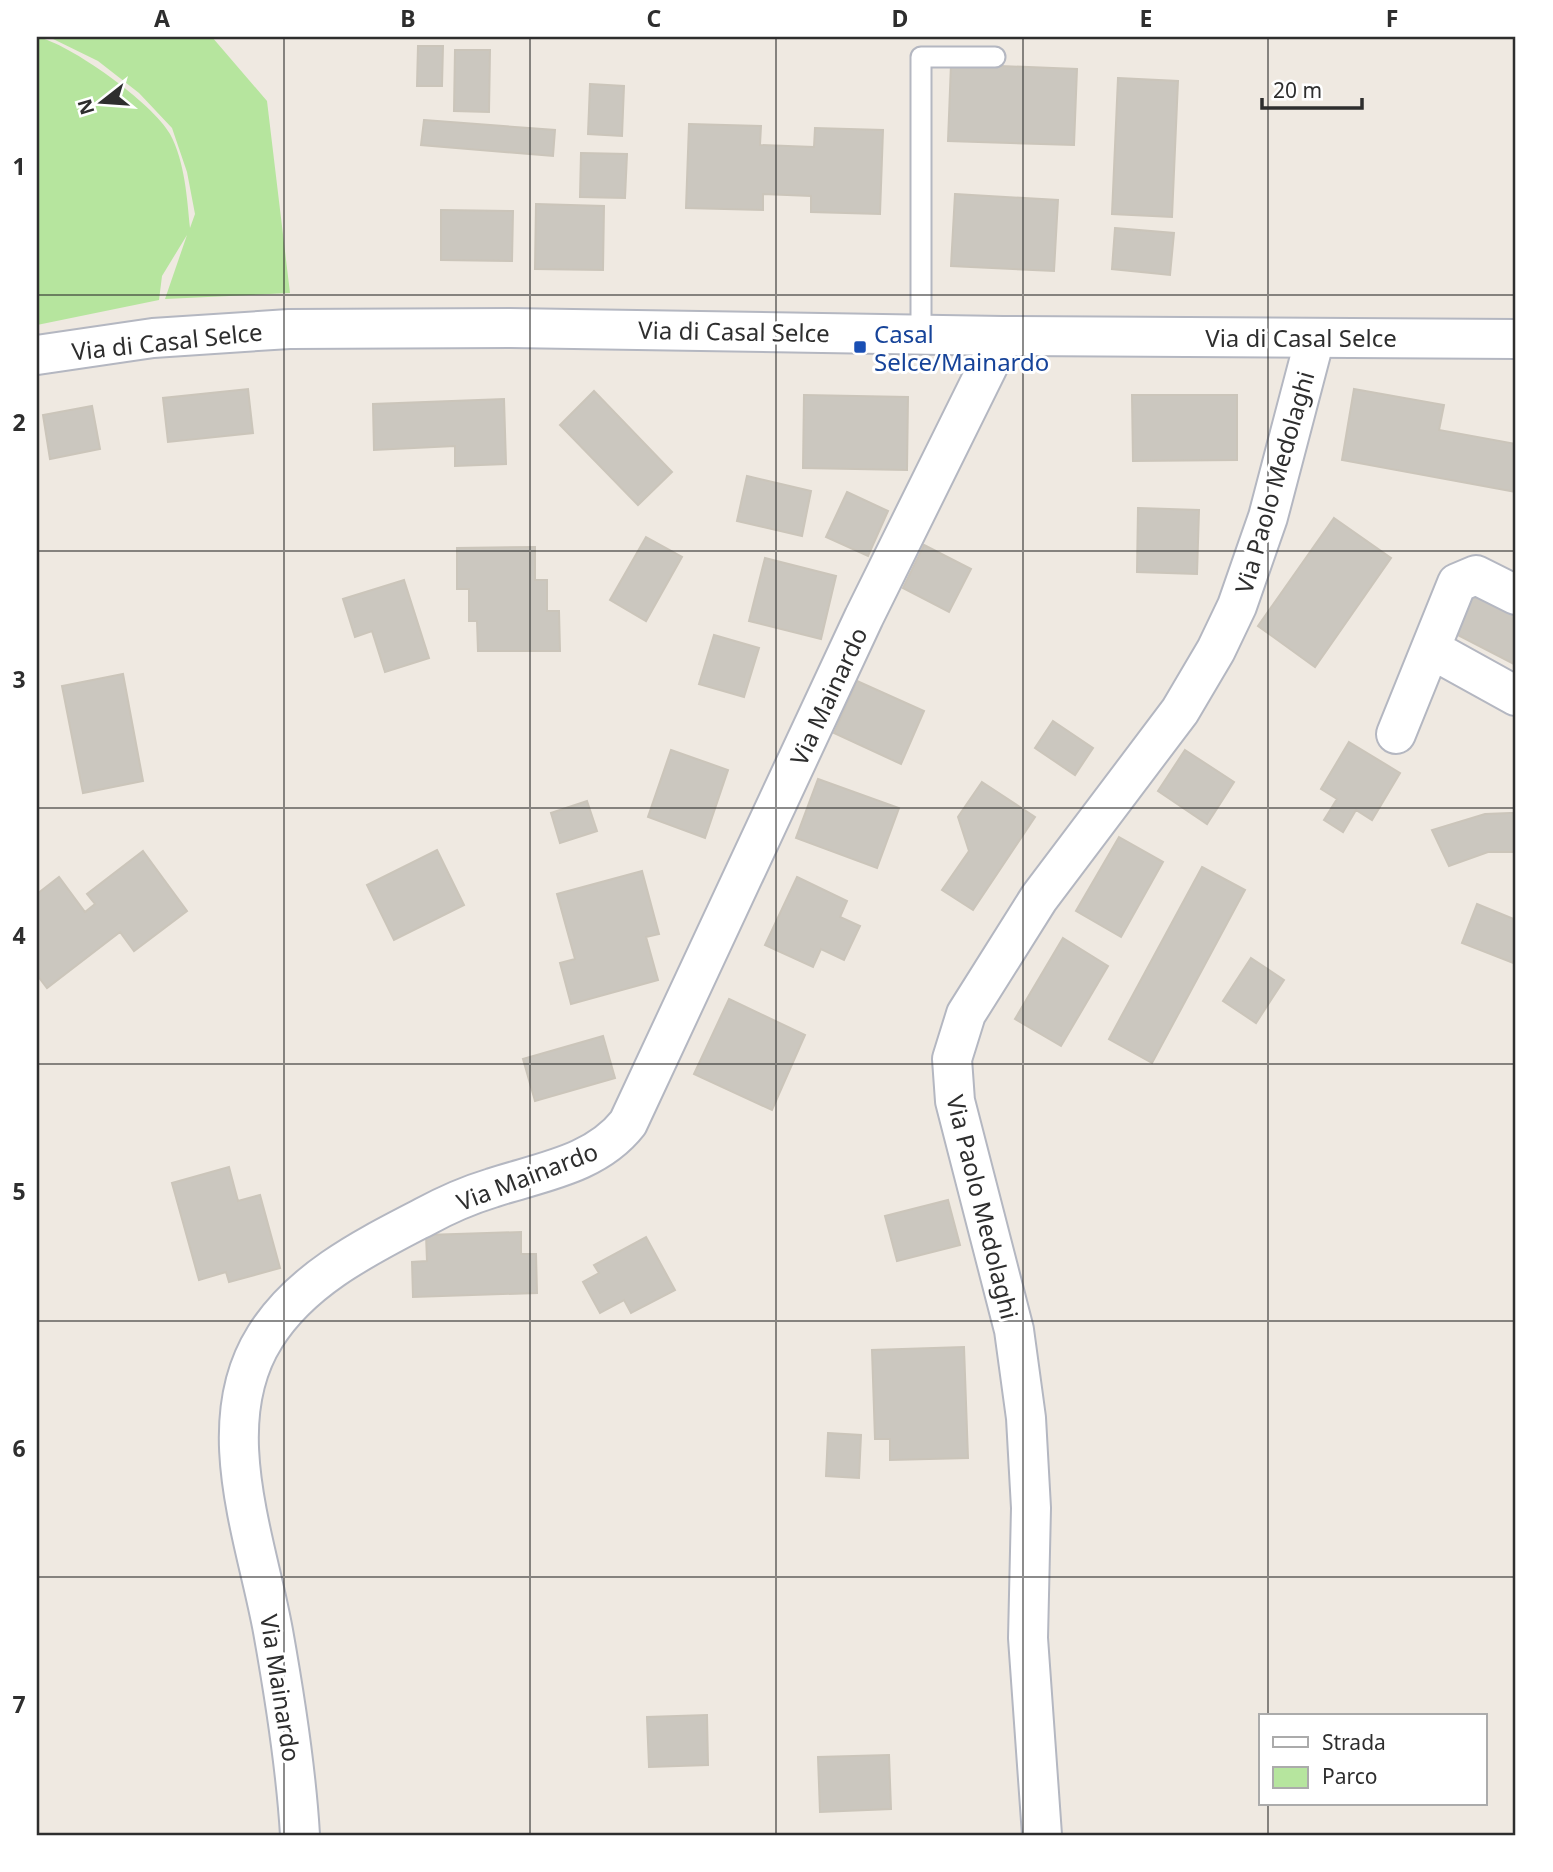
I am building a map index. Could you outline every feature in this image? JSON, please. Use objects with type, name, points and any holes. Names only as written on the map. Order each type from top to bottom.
[{"type":"street","name":"Via di Casal Selce","points":[[37,355],[208,332],[289,330],[510,328],[1003,336],[1516,339]]},
{"type":"street","name":"Via Mainardo","points":[[300,1835],[286,1712],[241,1459],[239,1418],[251,1363],[284,1312],[338,1265],[457,1201],[586,1157],[614,1140],[628,1123],[864,617],[1003,336]]},
{"type":"street","name":"Via Paolo Medolaghi","points":[[1042,1835],[1028,1649],[1031,1508],[1026,1418],[1006,1293],[955,1101],[952,1059],[966,1014],[1038,898],[1180,711],[1216,650],[1237,606],[1268,517],[1315,338]]},
{"type":"street","points":[[1396,734],[1447,602],[1457,583],[1465,577],[1476,575],[1516,595]]},
{"type":"street","points":[[1431,649],[1516,696]]},
{"type":"lane","points":[[921,334],[921,57],[995,57]]},
{"type":"green space","points":[[37,37],[69,50],[110,76],[161,121],[179,156],[190,228],[195,214],[187,172],[172,128],[139,93],[98,61],[49,37],[212,37],[267,101],[290,293],[165,299],[187,235],[162,276],[159,300],[37,325]]},
{"type":"building","points":[[418,46],[443,46],[442,86],[417,86]]},
{"type":"building","points":[[455,50],[490,50],[489,112],[454,111]]},
{"type":"building","points":[[951,64],[1077,69],[1074,145],[948,141]]},
{"type":"building","points":[[1118,78],[1178,81],[1172,217],[1112,214]]},
{"type":"building","points":[[590,84],[624,86],[622,136],[588,134]]},
{"type":"building","points":[[424,120],[555,130],[553,156],[421,145]]},
{"type":"building","points":[[689,124],[761,126],[760,145],[814,147],[815,128],[883,130],[880,214],[811,212],[811,196],[763,194],[763,210],[686,208]]},
{"type":"building","points":[[581,153],[627,154],[625,198],[580,197]]},
{"type":"building","points":[[955,194],[1058,200],[1054,271],[951,266]]},
{"type":"building","points":[[536,204],[604,206],[603,270],[535,269]]},
{"type":"building","points":[[441,210],[513,211],[512,261],[441,260]]},
{"type":"building","points":[[1115,228],[1174,233],[1170,275],[1112,269]]},
{"type":"building","points":[[248,389],[253,433],[168,442],[163,398]]},
{"type":"building","points":[[1354,389],[1444,405],[1439,430],[1516,444],[1516,492],[1342,460]]},
{"type":"building","points":[[594,391],[672,472],[638,505],[560,425]]},
{"type":"building","points":[[804,395],[908,397],[907,470],[803,468]]},
{"type":"building","points":[[1132,395],[1237,395],[1237,460],[1133,461]]},
{"type":"building","points":[[504,399],[506,464],[455,466],[455,446],[374,450],[373,404]]},
{"type":"building","points":[[92,406],[100,449],[50,459],[43,415]]},
{"type":"building","points":[[747,476],[811,491],[802,536],[737,521]]},
{"type":"building","points":[[847,492],[888,511],[868,556],[826,537]]},
{"type":"building","points":[[1138,508],[1199,510],[1197,574],[1137,572]]},
{"type":"building","points":[[1334,518],[1391,558],[1315,667],[1258,626]]},
{"type":"building","points":[[646,537],[682,557],[646,621],[610,600]]},
{"type":"building","points":[[924,545],[971,569],[949,612],[903,588]]},
{"type":"building","points":[[535,547],[535,580],[547,580],[547,611],[559,611],[560,651],[478,651],[477,621],[469,621],[469,589],[457,589],[457,548]]},
{"type":"building","points":[[765,558],[836,576],[821,639],[749,621]]},
{"type":"building","points":[[404,580],[429,658],[385,672],[372,631],[355,637],[343,599]]},
{"type":"building","points":[[1477,588],[1516,609],[1516,665],[1454,633]]},
{"type":"building","points":[[714,635],[759,648],[744,697],[699,684]]},
{"type":"building","points":[[123,674],[143,781],[83,793],[62,686]]},
{"type":"building","points":[[857,681],[924,711],[901,764],[834,733]]},
{"type":"building","points":[[1053,721],[1093,748],[1075,775],[1035,748]]},
{"type":"building","points":[[1349,742],[1400,773],[1372,820],[1356,810],[1343,832],[1324,820],[1337,799],[1321,789]]},
{"type":"building","points":[[671,750],[728,770],[705,838],[648,817]]},
{"type":"building","points":[[1185,750],[1234,782],[1207,824],[1158,791]]},
{"type":"building","points":[[818,779],[899,808],[877,868],[796,838]]},
{"type":"building","points":[[982,782],[1035,817],[973,910],[942,890],[969,851],[958,817]]},
{"type":"building","points":[[587,801],[597,831],[560,843],[551,813]]},
{"type":"building","points":[[1516,813],[1516,852],[1488,852],[1449,866],[1432,830],[1485,814]]},
{"type":"building","points":[[1119,837],[1163,862],[1121,937],[1076,911]]},
{"type":"building","points":[[437,850],[464,905],[394,940],[367,885]]},
{"type":"building","points":[[143,851],[187,911],[134,951],[120,932],[47,988],[37,975],[37,894],[59,877],[85,912],[95,904],[87,894]]},
{"type":"building","points":[[1202,867],[1245,890],[1152,1063],[1109,1039]]},
{"type":"building","points":[[642,871],[659,934],[646,937],[658,980],[571,1004],[560,963],[575,959],[557,894]]},
{"type":"building","points":[[797,877],[847,901],[840,917],[860,926],[844,960],[821,949],[813,967],[765,945]]},
{"type":"building","points":[[1477,904],[1516,920],[1516,964],[1462,943]]},
{"type":"building","points":[[1063,938],[1108,966],[1061,1046],[1015,1019]]},
{"type":"building","points":[[1251,958],[1284,980],[1256,1023],[1223,1001]]},
{"type":"building","points":[[729,999],[805,1035],[772,1110],[694,1074]]},
{"type":"building","points":[[603,1036],[615,1078],[535,1101],[523,1059]]},
{"type":"building","points":[[229,1167],[238,1201],[260,1195],[280,1268],[229,1282],[226,1272],[199,1280],[172,1183]]},
{"type":"building","points":[[948,1200],[960,1245],[897,1261],[885,1216]]},
{"type":"building","points":[[521,1232],[521,1254],[536,1254],[537,1293],[413,1297],[412,1262],[427,1261],[426,1235]]},
{"type":"building","points":[[646,1237],[675,1290],[631,1313],[624,1300],[600,1313],[583,1282],[599,1273],[594,1265]]},
{"type":"building","points":[[964,1347],[968,1458],[890,1460],[890,1439],[875,1439],[872,1350]]},
{"type":"building","points":[[828,1433],[861,1435],[859,1478],[826,1476]]},
{"type":"building","points":[[707,1715],[708,1765],[649,1767],[647,1717]]},
{"type":"building","points":[[889,1755],[891,1809],[820,1812],[818,1757]]},
{"type":"place","name":"Casal Selce/Mainardo","points":[[860,347]]}]
